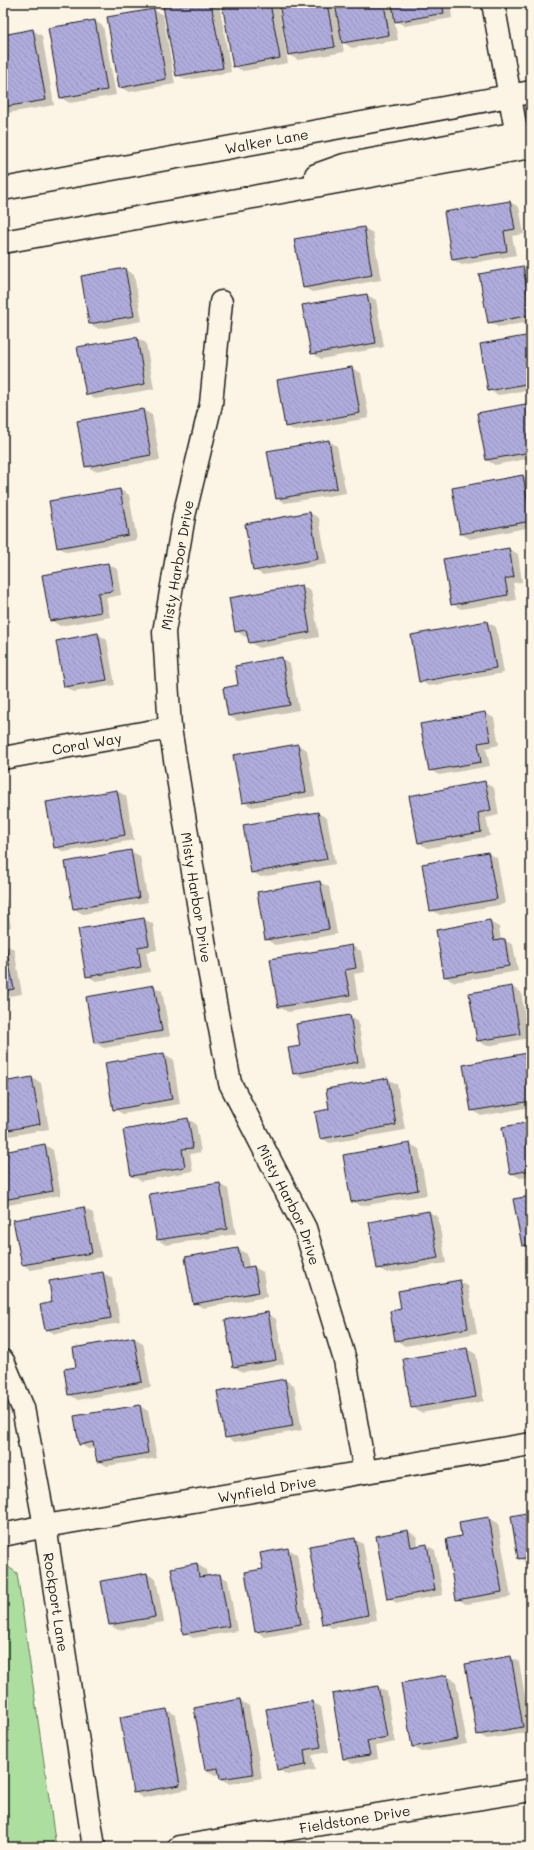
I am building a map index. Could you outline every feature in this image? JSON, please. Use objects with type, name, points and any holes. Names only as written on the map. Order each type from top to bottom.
[{"type":"street","points":[[3,242],[271,194],[344,165],[523,143],[521,94],[493,3]]},
{"type":"street","name":"Walker Lane","points":[[3,189],[521,94]]},
{"type":"street","points":[[3,204],[29,185]]},
{"type":"street","name":"Misty Harbor Drive","points":[[221,302],[211,404],[184,516],[164,632],[170,728],[207,959],[230,1083],[305,1228],[346,1360],[365,1472]]},
{"type":"street","name":"Coral Way","points":[[3,758],[170,728]]},
{"type":"street","name":"Rockport Lane","points":[[3,1361],[23,1408],[45,1526],[94,1847]]},
{"type":"street","name":"Wynfield Drive","points":[[3,1535],[45,1526],[531,1444]]},
{"type":"street","name":"Fieldstone Drive","points":[[179,1847],[531,1790]]},
{"type":"green space","points":[[8,1567],[17,1573],[56,1847],[3,1847],[3,1568]]},
{"type":"building","points":[[178,3],[211,3],[223,68],[176,76],[163,6]]},
{"type":"building","points":[[222,3],[270,3],[280,58],[233,67]]},
{"type":"building","points":[[279,3],[327,3],[335,47],[288,55]]},
{"type":"building","points":[[335,3],[384,3],[389,35],[342,43]]},
{"type":"building","points":[[392,3],[442,3],[444,13],[395,22]]},
{"type":"building","points":[[154,9],[166,79],[119,88],[107,17]]},
{"type":"building","points":[[95,20],[107,90],[60,98],[48,28]]},
{"type":"building","points":[[33,29],[46,100],[3,107],[3,35]]},
{"type":"building","points":[[510,201],[515,229],[504,231],[507,251],[452,260],[444,212]]},
{"type":"building","points":[[364,227],[372,275],[303,288],[294,239]]},
{"type":"building","points":[[523,266],[531,315],[488,323],[479,274]]},
{"type":"building","points":[[125,268],[134,316],[89,324],[81,276]]},
{"type":"building","points":[[367,294],[376,343],[311,354],[302,305]]},
{"type":"building","points":[[531,335],[531,383],[488,391],[480,344]]},
{"type":"building","points":[[137,337],[145,384],[86,395],[77,347]]},
{"type":"building","points":[[352,367],[360,413],[285,427],[277,380]]},
{"type":"building","points":[[531,403],[531,452],[486,460],[477,413]]},
{"type":"building","points":[[143,409],[151,455],[85,467],[77,421]]},
{"type":"building","points":[[329,440],[337,488],[276,499],[267,451]]},
{"type":"building","points":[[523,475],[531,521],[460,534],[452,488]]},
{"type":"building","points":[[120,489],[128,535],[57,548],[49,501]]},
{"type":"building","points":[[310,512],[318,559],[253,571],[245,524]]},
{"type":"building","points":[[509,548],[514,577],[505,579],[508,595],[451,605],[443,559]]},
{"type":"building","points":[[108,563],[113,591],[98,593],[101,612],[50,621],[42,575]]},
{"type":"building","points":[[302,585],[310,632],[249,643],[246,630],[235,632],[229,598]]},
{"type":"building","points":[[487,621],[496,668],[419,682],[411,635]]},
{"type":"building","points":[[98,633],[107,680],[64,687],[56,641]]},
{"type":"building","points":[[282,657],[290,705],[228,716],[223,688],[238,685],[235,666]]},
{"type":"building","points":[[485,712],[491,741],[478,743],[481,762],[429,771],[420,724]]},
{"type":"building","points":[[298,744],[306,792],[242,803],[233,755]]},
{"type":"building","points":[[485,781],[491,810],[478,813],[481,832],[418,843],[409,796]]},
{"type":"building","points":[[117,790],[125,835],[54,848],[46,802]]},
{"type":"building","points":[[318,812],[327,859],[251,873],[243,825]]},
{"type":"building","points":[[131,850],[139,898],[73,909],[65,862]]},
{"type":"building","points":[[488,852],[497,899],[430,911],[422,864]]},
{"type":"building","points":[[320,881],[329,929],[265,940],[257,892]]},
{"type":"building","points":[[144,918],[149,945],[138,947],[141,967],[86,977],[78,929]]},
{"type":"building","points":[[490,920],[494,941],[505,939],[509,966],[444,977],[436,930]]},
{"type":"building","points":[[3,943],[5,943],[14,989],[3,991]]},
{"type":"building","points":[[352,945],[356,968],[345,970],[350,995],[278,1007],[270,959]]},
{"type":"building","points":[[154,985],[162,1031],[94,1043],[86,997]]},
{"type":"building","points":[[512,986],[520,1034],[477,1041],[469,993]]},
{"type":"building","points":[[350,1015],[358,1062],[293,1074],[288,1048],[300,1046],[296,1024]]},
{"type":"building","points":[[164,1053],[172,1099],[113,1110],[105,1063]]},
{"type":"building","points":[[527,1053],[529,1067],[531,1067],[531,1101],[471,1111],[463,1065]]},
{"type":"building","points":[[32,1077],[40,1124],[3,1131],[3,1082]]},
{"type":"building","points":[[388,1078],[396,1125],[320,1139],[315,1112],[329,1109],[326,1089]]},
{"type":"building","points":[[188,1118],[193,1148],[182,1149],[185,1167],[131,1176],[123,1130]]},
{"type":"building","points":[[531,1122],[531,1170],[510,1174],[502,1127]]},
{"type":"building","points":[[410,1143],[418,1190],[351,1202],[343,1155]]},
{"type":"building","points":[[45,1144],[53,1191],[3,1200],[3,1152]]},
{"type":"building","points":[[220,1183],[227,1229],[157,1240],[149,1194]]},
{"type":"building","points":[[531,1196],[531,1244],[522,1246],[513,1199]]},
{"type":"building","points":[[84,1207],[92,1253],[22,1265],[13,1220]]},
{"type":"building","points":[[429,1211],[438,1258],[377,1269],[369,1222]]},
{"type":"building","points":[[238,1248],[242,1268],[254,1266],[259,1292],[193,1304],[185,1257]]},
{"type":"building","points":[[103,1272],[111,1318],[45,1330],[40,1305],[52,1302],[49,1281]]},
{"type":"building","points":[[460,1280],[468,1328],[395,1341],[390,1311],[401,1309],[398,1291]]},
{"type":"building","points":[[268,1312],[276,1360],[233,1367],[225,1320]]},
{"type":"building","points":[[134,1337],[142,1382],[68,1395],[64,1369],[76,1367],[73,1348]]},
{"type":"building","points":[[467,1348],[476,1397],[411,1408],[403,1359]]},
{"type":"building","points":[[285,1379],[293,1426],[225,1438],[217,1391]]},
{"type":"building","points":[[140,1405],[148,1453],[97,1462],[93,1442],[79,1445],[74,1416]]},
{"type":"building","points":[[531,1512],[531,1557],[518,1559],[511,1516]]},
{"type":"building","points":[[489,1517],[502,1592],[456,1600],[446,1539],[461,1536],[459,1522]]},
{"type":"building","points":[[408,1530],[411,1547],[427,1544],[435,1590],[387,1599],[376,1536]]},
{"type":"building","points":[[355,1538],[368,1615],[322,1624],[309,1546]]},
{"type":"building","points":[[288,1548],[301,1624],[255,1632],[245,1572],[263,1569],[260,1553]]},
{"type":"building","points":[[197,1563],[199,1577],[220,1574],[229,1626],[183,1634],[171,1568]]},
{"type":"building","points":[[147,1573],[155,1617],[109,1625],[101,1581]]},
{"type":"building","points":[[511,1656],[523,1727],[477,1735],[465,1664]]},
{"type":"building","points":[[447,1675],[458,1739],[412,1747],[401,1683]]},
{"type":"building","points":[[378,1686],[387,1737],[367,1741],[370,1755],[343,1759],[332,1694]]},
{"type":"building","points":[[240,1699],[253,1774],[220,1779],[218,1768],[205,1770],[194,1708]]},
{"type":"building","points":[[312,1701],[321,1747],[304,1750],[306,1765],[277,1770],[266,1709]]},
{"type":"building","points":[[167,1709],[180,1785],[133,1793],[120,1717]]},
{"type":"building","points":[[517,1845],[517,1847],[503,1847]]}]
